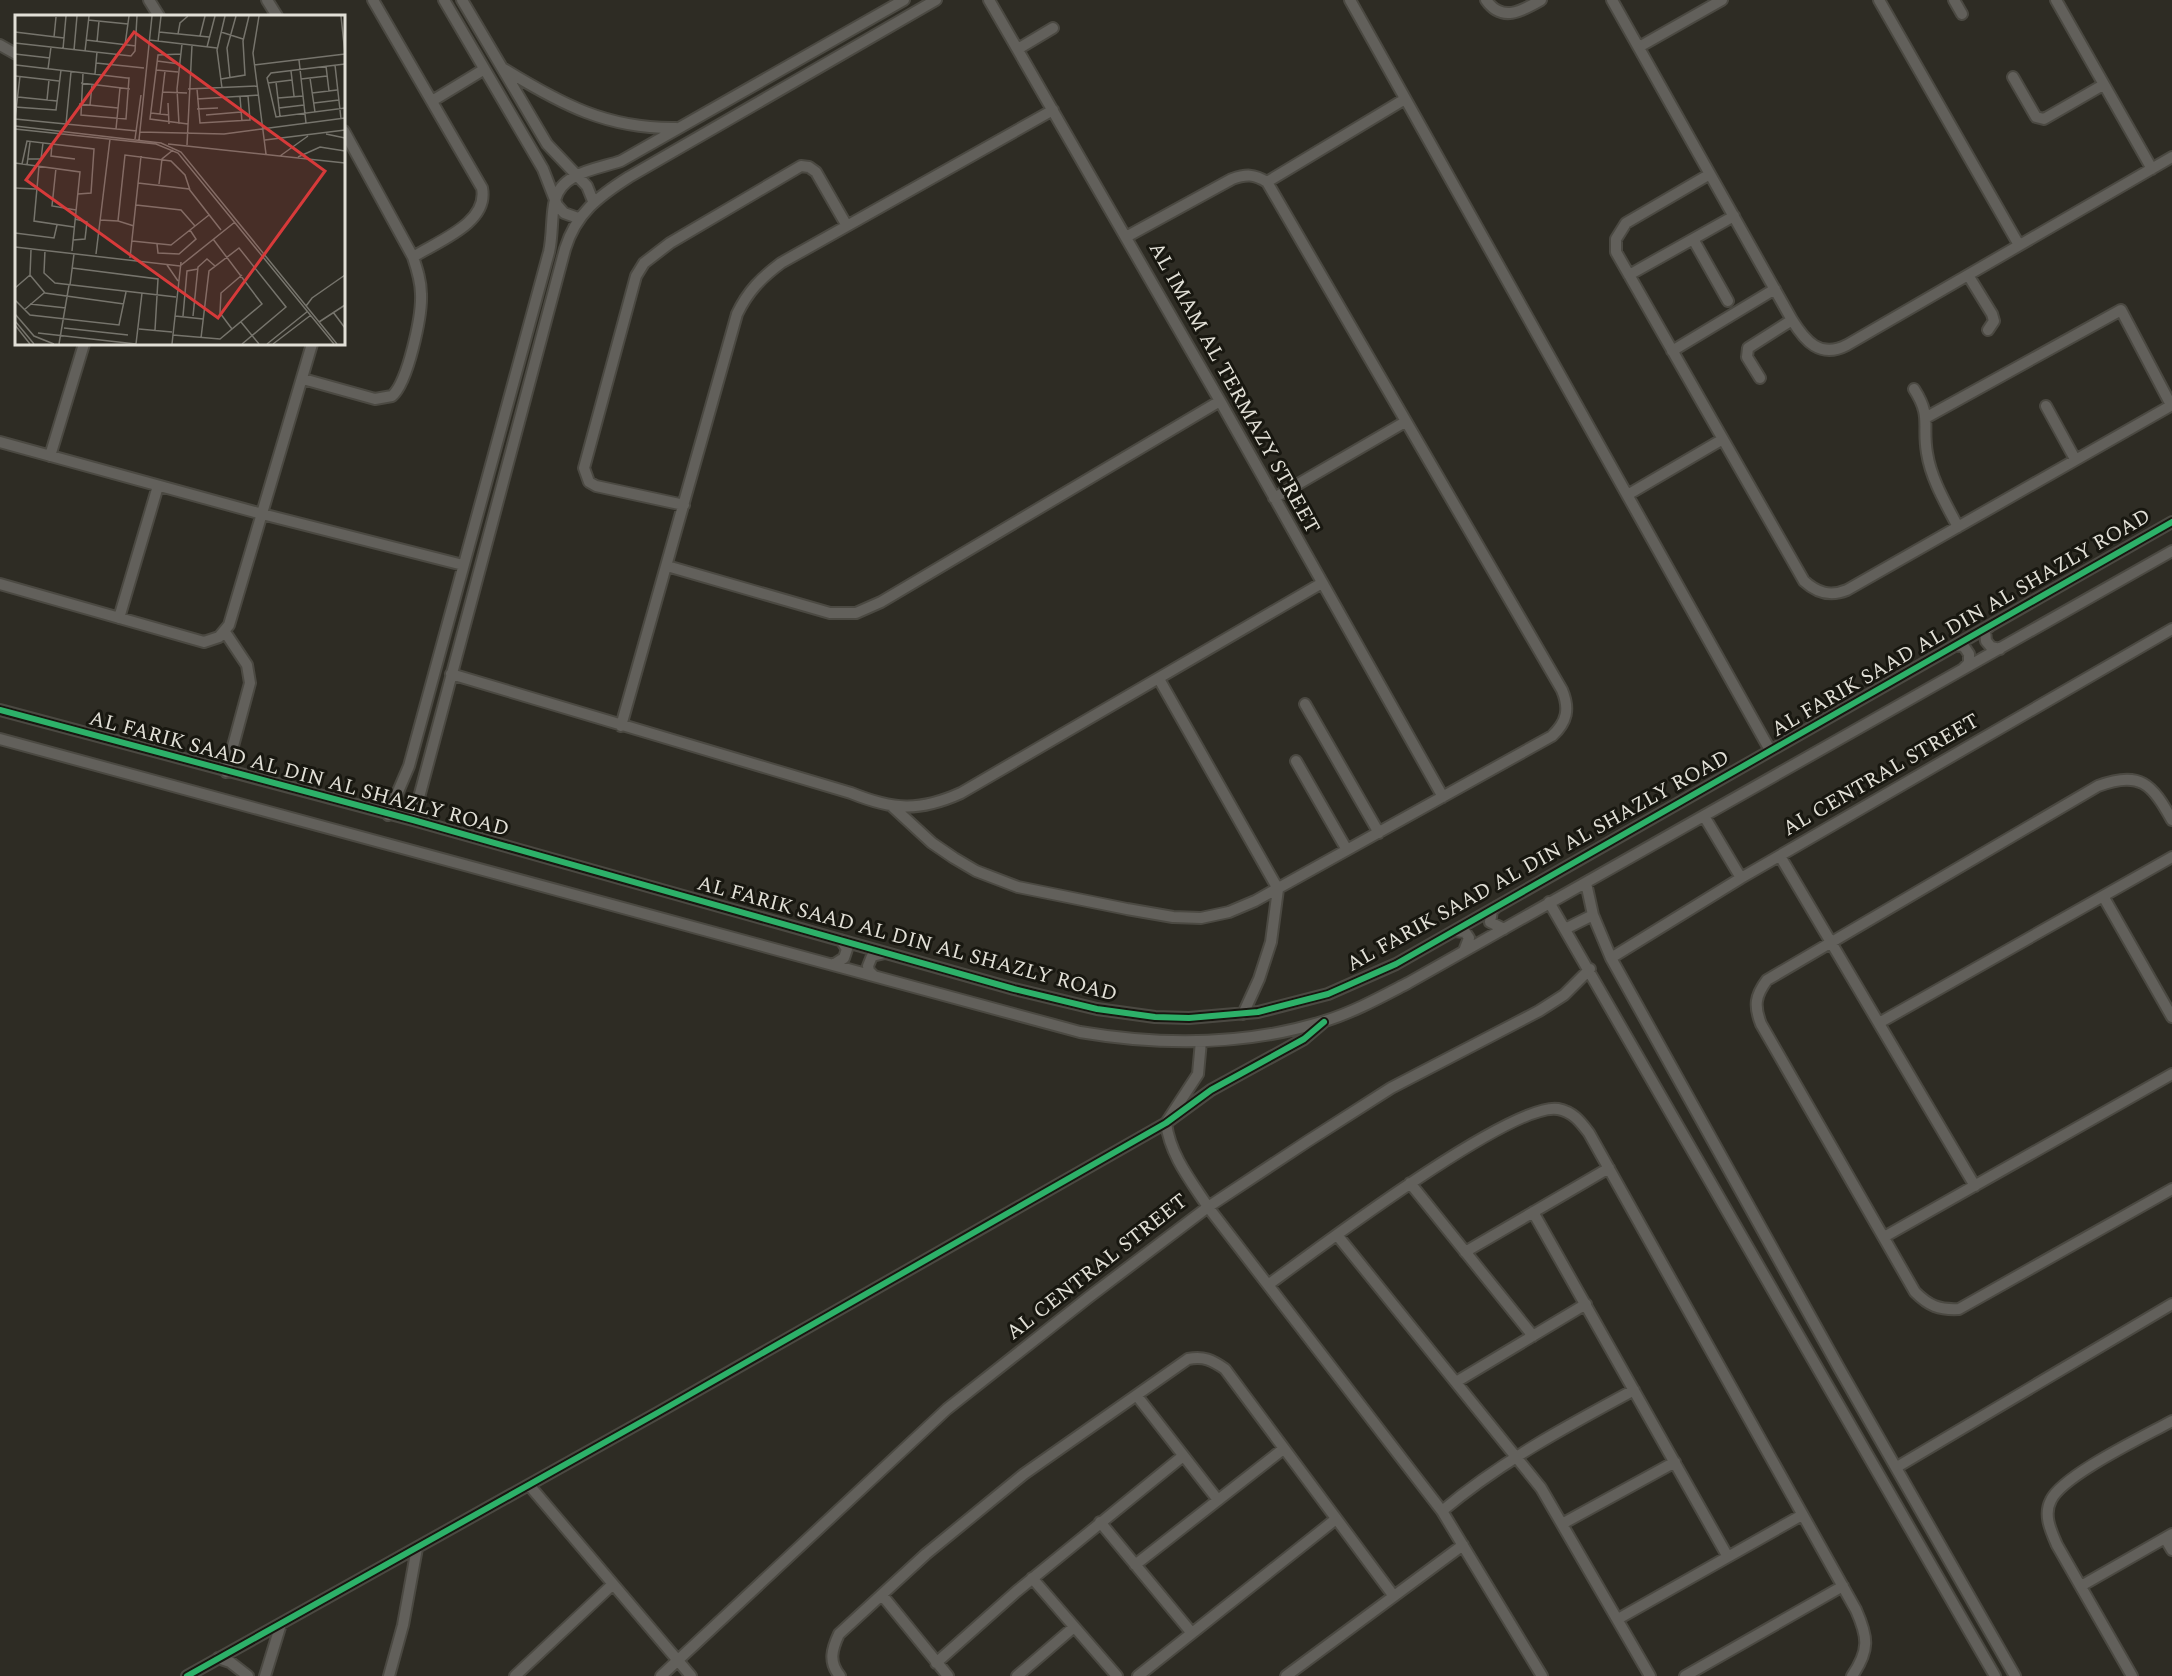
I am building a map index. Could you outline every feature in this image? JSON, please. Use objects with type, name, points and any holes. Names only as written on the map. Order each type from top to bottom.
[{"type":"street","points":[[150,0],[158,15]]},
{"type":"street","points":[[267,0],[276,15]]},
{"type":"street","points":[[373,0],[482,188],[484,197],[483,206],[471,221],[413,257]]},
{"type":"street","points":[[444,0],[539,162],[555,200],[564,213],[578,218]]},
{"type":"street","points":[[462,0],[553,151],[587,186],[593,201]]},
{"type":"street","points":[[388,815],[409,766],[551,245],[555,200],[563,185],[576,176],[621,161],[904,0]]},
{"type":"street","points":[[413,820],[464,621],[565,249],[578,218],[593,201],[629,177],[936,0]]},
{"type":"street","name":"AL IMAM AL TERMAZY STREET","points":[[989,0],[1220,401],[1443,797]]},
{"type":"street","points":[[1350,0],[1629,494],[1770,750]]},
{"type":"street","points":[[1486,0],[1497,11],[1513,14],[1541,0]]},
{"type":"street","points":[[1612,0],[1792,320],[1806,341],[1814,347],[1833,350],[2172,157]]},
{"type":"street","points":[[1639,48],[1722,0]]},
{"type":"street","points":[[1879,0],[2019,245]]},
{"type":"street","points":[[1954,0],[1962,14]]},
{"type":"street","points":[[2056,0],[2152,168]]},
{"type":"street","points":[[1018,49],[1053,28]]},
{"type":"street","points":[[0,45],[15,53]]},
{"type":"street","points":[[501,67],[541,92],[589,115],[634,126],[679,128]]},
{"type":"street","points":[[432,101],[483,70]]},
{"type":"street","points":[[2013,77],[2036,117],[2044,119],[2103,85]]},
{"type":"street","points":[[1267,182],[1405,99]]},
{"type":"street","points":[[621,726],[737,314],[745,297],[757,282],[781,263],[1053,110]]},
{"type":"street","points":[[303,380],[375,399],[392,396],[403,382],[421,295],[419,275],[413,257],[345,133]]},
{"type":"street","points":[[539,162],[549,160],[553,151]]},
{"type":"street","points":[[621,161],[629,177]]},
{"type":"street","points":[[684,505],[596,486],[585,475],[584,468],[636,276],[644,263],[670,243],[801,166],[809,167],[816,172],[847,226]]},
{"type":"street","points":[[1710,174],[1621,227],[1615,245],[1629,275],[1804,581],[1819,592],[1838,593],[1847,590],[2172,405],[2121,310],[1927,417]]},
{"type":"street","points":[[893,807],[932,843],[954,858],[976,871],[1018,887],[1150,913],[1201,918],[1228,912],[1278,889],[1552,736],[1564,721],[1567,702],[1267,182],[1250,175],[1232,179],[1126,237]]},
{"type":"street","points":[[1629,275],[1734,216]]},
{"type":"street","points":[[1693,239],[1728,301]]},
{"type":"street","points":[[551,245],[560,241],[565,249]]},
{"type":"street","points":[[1968,275],[1994,318],[1988,330]]},
{"type":"street","points":[[1672,351],[1775,289]]},
{"type":"street","points":[[1760,378],[1747,357],[1748,348],[1792,320]]},
{"type":"street","points":[[50,456],[84,345]]},
{"type":"street","points":[[0,584],[204,642],[212,641],[225,632],[312,345]]},
{"type":"street","points":[[1914,389],[1927,417],[1927,453],[1930,468],[1958,527]]},
{"type":"street","points":[[667,566],[830,613],[856,613],[875,606],[1220,401]]},
{"type":"street","points":[[2046,406],[2075,459]]},
{"type":"street","points":[[1274,498],[1405,422]]},
{"type":"street","points":[[1629,494],[1723,439]]},
{"type":"street","points":[[0,442],[262,514],[463,565]]},
{"type":"street","points":[[486,480],[491,487],[501,485]]},
{"type":"street","points":[[119,618],[158,486]]},
{"type":"street","points":[[481,499],[490,496],[496,502]]},
{"type":"street","name":"AL FARIK SAAD AL DIN AL SHAZLY ROAD","points":[[0,710],[413,820],[1014,989],[1120,1013],[1189,1018],[1243,1014],[1292,1005],[1328,994],[1371,976],[2172,522]]},
{"type":"street","name":"AL FARIK SAAD AL DIN AL SHAZLY ROAD","points":[[0,739],[1080,1032],[1125,1040],[1169,1043],[1201,1041],[1258,1036],[1324,1022],[1372,1002],[2172,551]]},
{"type":"street","points":[[450,674],[893,807],[915,807],[938,804],[961,793],[1322,583]]},
{"type":"street","points":[[448,618],[464,621]]},
{"type":"street","points":[[1992,624],[1985,630],[1986,641],[1994,649],[2000,649]]},
{"type":"street","name":"AL CENTRAL STREET","points":[[1611,958],[1742,878],[2172,629]]},
{"type":"street","points":[[225,632],[247,665],[250,683],[226,772]]},
{"type":"street","points":[[1951,647],[1963,645],[1970,654],[1969,663],[1961,671]]},
{"type":"street","points":[[1159,679],[1278,889],[1271,942],[1259,979],[1243,1014]]},
{"type":"street","points":[[1305,704],[1379,833]]},
{"type":"street","points":[[1296,760],[1347,850]]},
{"type":"street","points":[[409,766],[426,770]]},
{"type":"street","points":[[2172,820],[2159,797],[2142,782],[2120,778],[2098,786],[1767,980],[1757,994],[1755,1009],[1761,1024],[1915,1292],[1927,1304],[1943,1310],[1959,1309],[2172,1189]]},
{"type":"street","points":[[1704,816],[1742,878]]},
{"type":"street","points":[[1780,856],[1975,1186]]},
{"type":"street","points":[[1879,1023],[2172,857]]},
{"type":"street","points":[[1586,883],[1593,915],[1611,958],[1839,1368],[2015,1676]]},
{"type":"street","points":[[2103,896],[2172,1017]]},
{"type":"street","points":[[1549,902],[1590,969],[1995,1676]]},
{"type":"street","points":[[1496,907],[1492,911],[1490,922],[1504,929]]},
{"type":"street","points":[[1565,929],[1593,915]]},
{"type":"street","points":[[1454,931],[1465,932],[1469,938],[1469,945],[1462,953]]},
{"type":"street","points":[[833,965],[846,954],[847,950],[841,940]]},
{"type":"street","points":[[874,976],[869,971],[869,961],[872,956],[885,953]]},
{"type":"street","name":"AL CENTRAL STREET","points":[[661,1676],[947,1409],[1208,1207],[1391,1088],[1539,1011],[1564,995],[1590,969]]},
{"type":"street","points":[[187,1676],[529,1485],[1166,1123],[1211,1090],[1304,1039],[1324,1022]]},
{"type":"street","points":[[1201,1041],[1198,1074],[1166,1123],[1172,1147],[1208,1207],[1442,1510],[1542,1676]]},
{"type":"street","points":[[1884,1237],[2172,1074]]},
{"type":"street","points":[[1268,1285],[1410,1183],[1507,1125],[1536,1111],[1557,1109],[1577,1116],[1609,1168],[1843,1586],[1866,1634],[1863,1660],[1852,1676]]},
{"type":"street","points":[[1465,1252],[1609,1168]]},
{"type":"street","points":[[1410,1183],[1533,1336]]},
{"type":"street","points":[[1533,1212],[1728,1557]]},
{"type":"street","points":[[1337,1235],[1541,1488],[1650,1676]]},
{"type":"street","points":[[1897,1467],[2172,1304]]},
{"type":"street","points":[[1456,1382],[1586,1305]]},
{"type":"street","points":[[840,1676],[834,1669],[831,1651],[839,1634],[926,1554],[1024,1474],[1188,1359],[1200,1357],[1213,1360],[1225,1369],[1282,1450],[1393,1595]]},
{"type":"street","points":[[1442,1510],[1472,1485],[1516,1457],[1634,1390]]},
{"type":"street","points":[[1137,1396],[1218,1500]]},
{"type":"street","points":[[2132,1676],[2047,1524],[2050,1501],[2065,1483],[2172,1421]]},
{"type":"street","points":[[1135,1564],[1282,1450]]},
{"type":"street","points":[[936,1662],[1032,1578],[1183,1456]]},
{"type":"street","points":[[1562,1524],[1675,1462]]},
{"type":"street","points":[[529,1485],[676,1662],[691,1676]]},
{"type":"street","points":[[1618,1619],[1802,1515]]},
{"type":"street","points":[[1138,1676],[1336,1518]]},
{"type":"street","points":[[1100,1522],[1191,1632]]},
{"type":"street","points":[[2081,1586],[2169,1536],[2172,1550]]},
{"type":"street","points":[[1287,1676],[1463,1545]]},
{"type":"street","points":[[389,1676],[403,1626],[417,1548]]},
{"type":"street","points":[[1032,1578],[1117,1676]]},
{"type":"street","points":[[515,1676],[612,1585]]},
{"type":"street","points":[[1685,1676],[1843,1586]]},
{"type":"street","points":[[882,1595],[948,1676]]},
{"type":"street","points":[[265,1676],[281,1624]]},
{"type":"street","points":[[1017,1676],[1074,1627]]},
{"type":"street","points":[[218,1658],[230,1662],[248,1676]]},
{"type":"cycle path","points":[[0,710],[413,820],[1014,989],[1097,1009],[1155,1017],[1189,1018],[1258,1012],[1328,994],[1396,964],[2172,522]]},
{"type":"cycle path","points":[[187,1676],[659,1412],[1166,1123],[1211,1090],[1304,1039],[1324,1022]]}]
